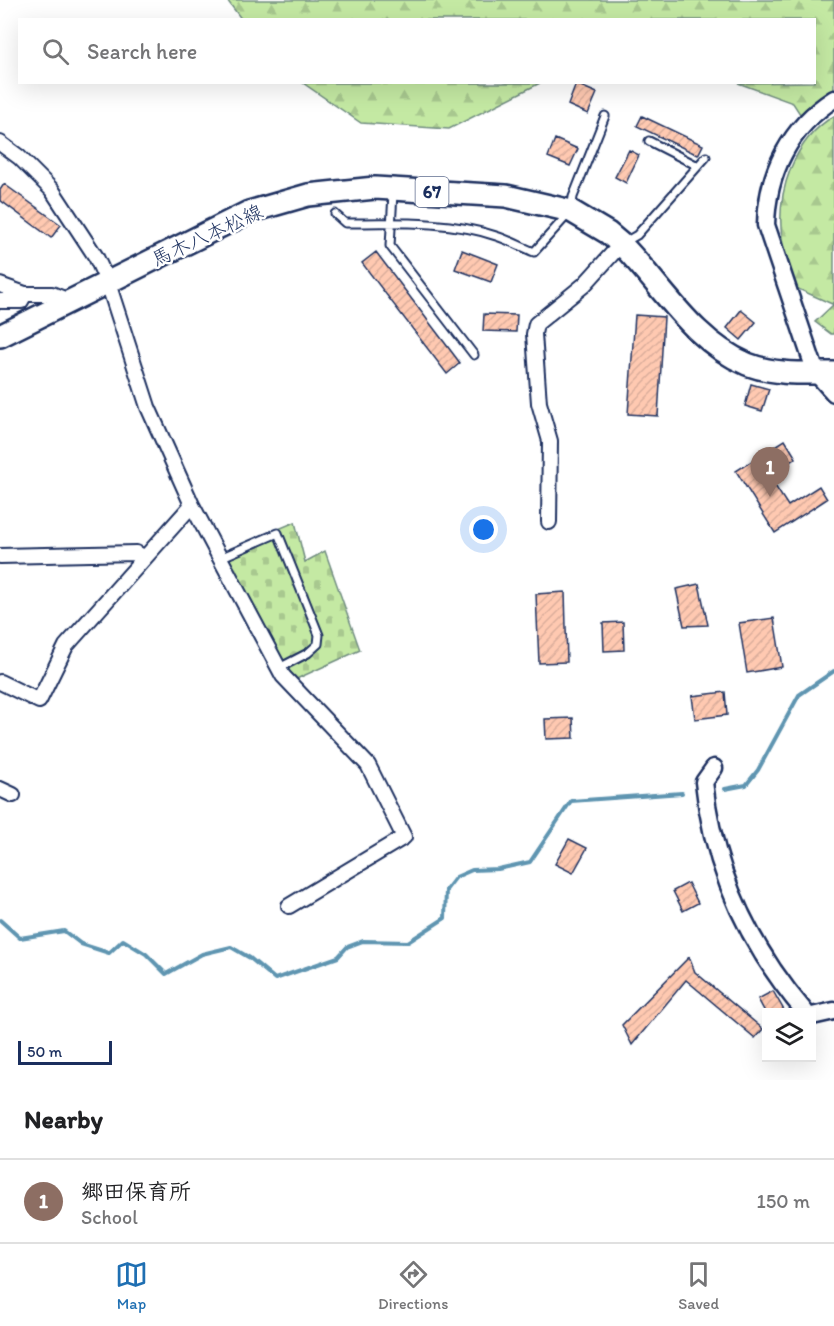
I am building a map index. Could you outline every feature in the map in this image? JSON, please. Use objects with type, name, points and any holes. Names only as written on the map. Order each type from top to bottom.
[{"type":"main road","name":"馬木八本松線","points":[[0,336],[249,212],[308,195],[375,188],[506,196],[571,211],[608,233],[621,244],[713,345],[748,365],[782,372],[825,373]]},
{"type":"street","points":[[834,99],[809,117],[784,151],[766,204],[766,225],[774,253],[834,393]]},
{"type":"street","points":[[0,143],[19,157],[52,190],[96,257],[108,283],[148,407],[192,505],[220,558],[279,668],[311,709],[368,765],[404,837],[289,906]]},
{"type":"street","points":[[549,522],[550,441],[539,403],[534,334],[536,324],[584,285],[621,244]]},
{"type":"street","points":[[0,285],[25,294],[52,294],[69,301]]},
{"type":"street","points":[[0,301],[21,301],[25,294]]},
{"type":"street","points":[[0,682],[39,701],[66,646],[144,556],[192,505]]},
{"type":"street","points":[[0,556],[136,553],[144,556]]},
{"type":"street","points":[[714,768],[704,782],[715,849],[750,932],[775,976],[802,1008]]},
{"type":"street","points":[[0,789],[13,795]]},
{"type":"street","points":[[816,1015],[834,1011]]},
{"type":"lane","points":[[335,214],[345,223],[392,223],[471,229],[497,236],[534,252],[571,211],[573,197],[605,116]]},
{"type":"lane","points":[[649,141],[698,166]]},
{"type":"lane","points":[[621,244],[637,235],[706,157]]},
{"type":"lane","points":[[393,190],[390,246],[474,355]]},
{"type":"lane","points":[[220,558],[278,533],[319,635],[318,644],[308,653],[279,668]]},
{"type":"green space","points":[[227,0],[834,0],[834,89],[800,114],[793,103],[741,84],[816,84],[816,18],[240,18]]},
{"type":"green space","points":[[304,84],[538,84],[449,129],[361,123]]},
{"type":"green space","points":[[834,116],[834,301],[832,304],[796,288],[783,244],[781,221],[785,186],[798,153],[820,126]]},
{"type":"green space","points":[[834,304],[834,334],[831,334],[815,322]]},
{"type":"green space","points":[[295,522],[305,562],[325,551],[360,650],[292,681],[222,553]]},
{"type":"building","points":[[576,84],[597,93],[588,114],[568,105]]},
{"type":"building","points":[[642,116],[703,145],[698,155],[637,126]]},
{"type":"building","points":[[555,139],[578,149],[570,166],[548,157]]},
{"type":"building","points":[[629,150],[639,155],[626,183],[615,177]]},
{"type":"building","points":[[4,184],[61,225],[51,238],[0,200],[0,190]]},
{"type":"building","points":[[462,250],[498,264],[491,282],[455,269]]},
{"type":"building","points":[[376,252],[460,363],[447,374],[362,263]]},
{"type":"building","points":[[741,310],[756,322],[741,340],[727,328]]},
{"type":"building","points":[[484,314],[517,315],[516,332],[483,331]]},
{"type":"building","points":[[635,315],[664,317],[658,416],[628,414]]},
{"type":"building","points":[[751,384],[769,389],[762,411],[745,406]]},
{"type":"building","points":[[785,440],[796,458],[768,475],[788,506],[819,486],[827,499],[775,533],[736,471]]},
{"type":"building","points":[[699,584],[708,625],[684,626],[676,589]]},
{"type":"building","points":[[565,592],[567,662],[539,663],[536,594]]},
{"type":"building","points":[[774,618],[782,667],[747,673],[739,623]]},
{"type":"building","points":[[623,622],[624,650],[604,651],[603,623]]},
{"type":"building","points":[[725,692],[727,715],[695,719],[692,696]]},
{"type":"building","points":[[573,718],[574,738],[546,739],[545,719]]},
{"type":"building","points":[[569,839],[587,848],[573,873],[555,864]]},
{"type":"building","points":[[688,883],[698,903],[683,911],[673,891]]},
{"type":"building","points":[[689,957],[695,972],[762,1030],[755,1038],[686,980],[632,1045],[622,1025]]},
{"type":"building","points":[[773,991],[783,1008],[763,1008],[758,999]]},
{"type":"waterway","points":[[725,789],[746,785],[758,770],[799,695],[834,671]]},
{"type":"waterway","points":[[0,920],[20,938],[64,931],[81,944],[109,953],[123,940],[146,954],[166,974],[202,954],[231,947],[250,958],[275,979],[338,957],[347,947],[363,941],[408,942],[445,918],[446,890],[456,877],[472,870],[498,869],[530,862],[571,801],[682,793]]},
{"type":"place","name":"郷田保育所","points":[[770,497]]}]
